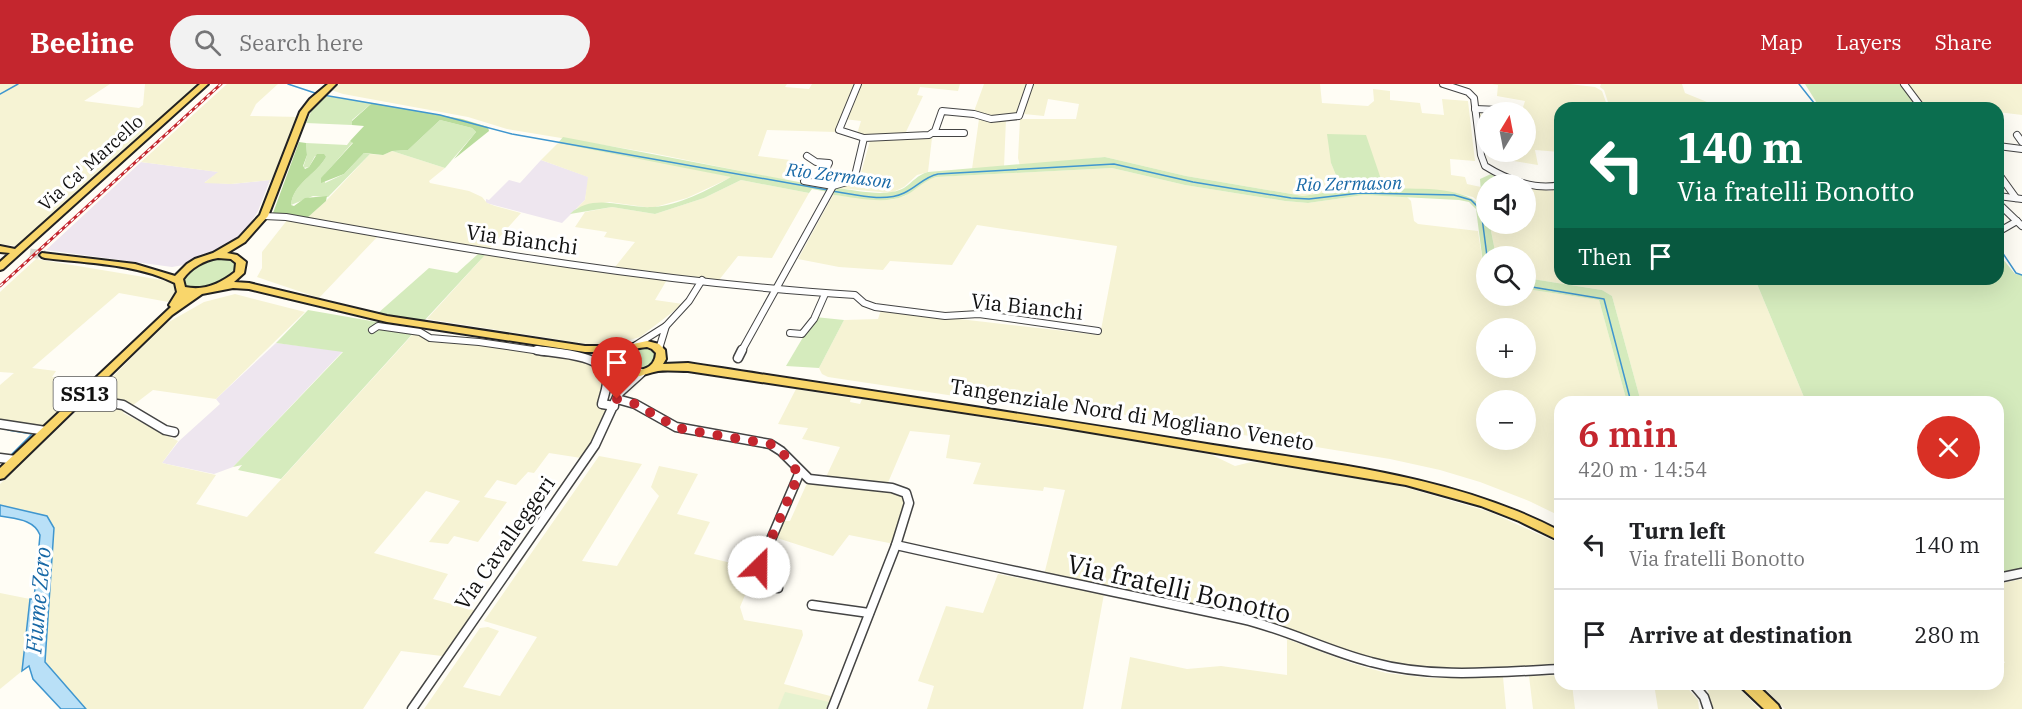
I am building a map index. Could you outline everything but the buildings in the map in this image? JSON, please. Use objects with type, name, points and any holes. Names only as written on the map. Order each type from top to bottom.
[{"type":"main road","name":"Via Ca' Marcello","points":[[0,267],[204,84]]},
{"type":"main road","name":"SS13","points":[[215,256],[236,257],[236,251],[242,240],[264,216],[304,112],[319,94],[332,84]]},
{"type":"main road","name":"SS13","points":[[169,313],[179,299],[184,271],[195,263],[215,256],[242,240]]},
{"type":"main road","points":[[0,249],[22,252]]},
{"type":"main road","points":[[45,255],[167,274],[180,285]]},
{"type":"main road","points":[[236,257],[242,264],[239,273],[242,282],[249,286]]},
{"type":"main road","points":[[148,270],[171,269],[195,263]]},
{"type":"main road","name":"SS13","points":[[0,475],[169,313],[200,291],[217,288],[239,273]]},
{"type":"main road","name":"SS13","points":[[180,285],[200,291]]},
{"type":"main road","points":[[217,288],[233,285],[249,286],[387,319],[585,349],[647,344],[688,367]]},
{"type":"main road","points":[[616,361],[631,346]]},
{"type":"main road","points":[[585,349],[616,361]]},
{"type":"main road","points":[[654,368],[660,352]]},
{"type":"main road","points":[[616,361],[618,369],[623,372],[641,374],[654,368],[688,367]]},
{"type":"main road","name":"Tangenziale Nord di Mogliano Veneto","points":[[688,367],[1048,421],[1406,481],[1507,510],[1554,533]]},
{"type":"main road","points":[[1753,690],[1773,709]]},
{"type":"street","points":[[858,84],[839,130],[846,134],[864,138],[964,133]]},
{"type":"street","points":[[933,133],[942,111],[965,112],[991,118],[1018,116],[1030,84]]},
{"type":"street","points":[[1443,84],[1468,92],[1474,98],[1481,155],[1485,166],[1539,187],[1549,189],[1554,187]]},
{"type":"street","points":[[1904,84],[1918,102]]},
{"type":"street","points":[[2017,135],[2022,142]]},
{"type":"street","points":[[738,358],[831,189],[854,180],[864,138]]},
{"type":"street","points":[[2004,147],[2022,149]]},
{"type":"street","points":[[807,156],[816,162],[829,163],[819,183]]},
{"type":"street","points":[[2004,181],[2016,198]]},
{"type":"street","points":[[804,182],[819,183],[831,189]]},
{"type":"street","points":[[2004,206],[2020,224],[2004,230]]},
{"type":"street","name":"Via Bianchi","points":[[264,216],[286,217],[499,255],[777,290],[855,295],[864,303],[875,307],[945,316],[979,314],[1098,331]]},
{"type":"street","points":[[631,346],[666,326],[689,301],[702,280]]},
{"type":"street","points":[[790,333],[802,334],[814,319],[825,294]]},
{"type":"street","points":[[372,330],[378,326],[420,332],[430,338],[480,342],[582,357],[596,362],[605,369],[609,376],[602,404],[617,400],[635,404],[676,427],[770,444],[778,447],[799,474],[809,479],[892,488],[906,493],[909,503],[896,544],[832,709]]},
{"type":"street","points":[[660,352],[666,326]]},
{"type":"street","points":[[617,400],[623,372]]},
{"type":"street","points":[[617,400],[641,374]]},
{"type":"street","points":[[80,398],[123,405],[165,430],[174,432]]},
{"type":"street","name":"Via Cavalleggeri","points":[[412,709],[595,445],[617,400]]},
{"type":"street","points":[[0,424],[46,431]]},
{"type":"street","points":[[0,458],[16,460]]},
{"type":"street","points":[[778,588],[751,586],[799,474]]},
{"type":"street","name":"Via fratelli Bonotto","points":[[896,544],[1057,582],[1245,620],[1370,662],[1412,671],[1470,673],[1554,669]]},
{"type":"street","points":[[2004,577],[2022,573]]},
{"type":"street","points":[[812,605],[869,613]]},
{"type":"street","points":[[1699,690],[1708,709]]},
{"type":"shaded area","points":[[0,84],[110,84],[84,101],[139,108],[143,105],[145,84],[198,84],[30,237],[17,246],[0,244]]},
{"type":"shaded area","points":[[227,84],[278,84],[256,104],[250,116],[300,117],[285,155],[268,185],[270,180],[231,184],[204,183],[218,172],[141,162]]},
{"type":"shaded area","points":[[339,84],[787,84],[785,87],[809,89],[812,84],[856,84],[836,132],[767,130],[758,156],[790,160],[785,180],[652,153],[507,129],[468,117],[331,90]]},
{"type":"shaded area","points":[[860,84],[960,84],[958,91],[920,87],[917,95],[923,96],[904,136],[857,134],[861,121],[844,119]]},
{"type":"shaded area","points":[[984,84],[1026,84],[1025,93],[1018,106],[1018,114],[1006,119],[1004,167],[972,169],[979,119],[993,120],[973,114]]},
{"type":"shaded area","points":[[1031,84],[1320,84],[1322,103],[1368,106],[1374,101],[1373,89],[1390,91],[1390,100],[1420,103],[1422,113],[1444,115],[1442,99],[1468,101],[1475,161],[1450,159],[1451,175],[1465,177],[1467,184],[1476,186],[1476,200],[1451,192],[1384,188],[1331,163],[1342,190],[1303,196],[1186,176],[1105,157],[1020,166],[1018,158],[1020,119],[1076,119],[1079,104],[1048,99],[1044,116],[1024,114]]},
{"type":"shaded area","points":[[1492,84],[1569,84],[1595,87],[1602,91],[1606,102],[1554,102],[1554,152],[1536,150],[1536,102],[1497,96],[1498,85]]},
{"type":"shaded area","points":[[1601,84],[1682,84],[1685,93],[1707,102],[1608,102],[1604,90],[1600,87]]},
{"type":"shaded area","points":[[1907,84],[2022,84],[2022,115],[2004,113],[2004,102],[1919,102]]},
{"type":"shaded area","points":[[932,138],[928,172],[917,175],[904,187],[891,193],[836,188],[854,184],[859,180],[870,141]]},
{"type":"shaded area","points":[[558,143],[732,177],[687,198],[652,208],[609,202],[577,208],[585,200],[588,177],[541,160]]},
{"type":"shaded area","points":[[392,151],[445,168],[429,181],[430,183],[469,191],[482,197],[487,203],[521,213],[488,250],[307,218],[370,154],[383,155]]},
{"type":"shaded area","points":[[1536,155],[1538,165],[1520,162],[1536,162]]},
{"type":"shaded area","points":[[541,160],[589,177],[585,200],[562,223],[486,203],[486,199],[489,200],[509,180],[520,183]]},
{"type":"shaded area","points":[[141,162],[219,172],[205,182],[231,184],[270,180],[258,211],[242,237],[224,250],[184,265],[172,267],[46,250]]},
{"type":"shaded area","points":[[1112,168],[1185,185],[1285,201],[1308,203],[1364,195],[1407,197],[1411,201],[1414,221],[1418,224],[1476,231],[1476,234],[1478,234],[1480,246],[1476,246],[1476,306],[1536,306],[1536,291],[1599,300],[1625,396],[1554,396],[1554,513],[1480,482],[1390,459],[1139,418],[1090,407],[1065,404],[1062,412],[828,377],[822,374],[819,368],[844,320],[878,319],[881,310],[1100,335],[1117,246],[977,225],[952,265],[890,261],[883,270],[839,267],[798,259],[833,195],[891,200],[905,196],[922,182],[936,177]]},
{"type":"shaded area","points":[[741,180],[809,193],[772,258],[738,256],[719,280],[615,267],[635,242],[604,237],[607,232],[575,227],[585,212],[612,207],[655,214],[704,198]]},
{"type":"shaded area","points":[[1536,188],[1554,190],[1554,282],[1536,280],[1536,246],[1494,246],[1492,234],[1536,234]]},
{"type":"shaded area","points":[[288,219],[378,236],[319,298],[257,277],[262,268],[262,252]]},
{"type":"shaded area","points":[[485,255],[668,278],[655,300],[683,304],[640,337],[612,345],[587,344],[427,319]]},
{"type":"shaded area","points":[[36,259],[174,282],[179,292],[174,303],[119,293],[32,368],[56,371],[52,377],[94,381],[47,429],[0,421],[0,385],[14,373],[0,372],[0,292]]},
{"type":"shaded area","points":[[1570,285],[1757,285],[1804,396],[1639,396],[1612,296],[1602,290]]},
{"type":"shaded area","points":[[235,294],[305,312],[216,399],[153,390],[132,406],[94,395],[167,323],[204,302]]},
{"type":"shaded area","points":[[414,333],[583,359],[596,364],[606,377],[598,407],[607,411],[587,454],[581,458],[549,453],[534,473],[528,472],[516,485],[497,480],[484,497],[507,502],[478,542],[454,536],[448,544],[429,542],[460,501],[426,491],[374,553],[448,574],[433,599],[481,612],[450,657],[401,651],[363,709],[86,709],[45,662],[54,528],[47,516],[0,505],[0,484],[87,401],[127,409],[123,413],[178,441],[162,463],[216,475],[196,504],[247,517]]},
{"type":"shaded area","points":[[276,343],[343,351],[233,467],[214,474],[162,463],[179,441],[220,404],[216,399]]},
{"type":"shaded area","points":[[796,389],[851,398],[850,402],[860,404],[863,397],[1058,430],[1065,429],[1144,441],[1212,455],[1235,466],[1251,462],[1278,464],[1404,487],[1490,512],[1554,541],[1554,666],[1428,669],[1386,664],[1224,611],[1044,575],[1065,490],[1044,487],[1043,491],[973,484],[981,463],[946,458],[950,435],[910,431],[887,485],[826,477],[840,447],[802,439],[808,428],[778,424]]},
{"type":"shaded area","points":[[599,456],[642,464],[582,561],[617,566],[659,496],[651,487],[659,466],[698,474],[677,514],[710,522],[694,554],[756,569],[740,607],[744,620],[802,630],[803,635],[784,684],[838,698],[834,709],[424,709],[480,628],[488,627],[499,631],[463,687],[500,696],[537,637],[484,621]]},
{"type":"shaded area","points":[[808,481],[902,494],[906,498],[894,544],[849,535],[833,556],[774,537],[782,521],[790,521]]},
{"type":"shaded area","points":[[998,574],[1104,594],[1083,709],[927,709],[934,686],[918,681],[946,606],[983,613]]},
{"type":"shaded area","points":[[2022,579],[2022,709],[1785,709],[1766,690],[2004,690],[2004,583]]},
{"type":"shaded area","points":[[0,593],[30,599],[22,671],[0,689]]},
{"type":"shaded area","points":[[1287,639],[1351,663],[1386,673],[1430,678],[1503,677],[1506,709],[1121,709],[1130,657],[1187,669],[1221,666],[1287,675]]},
{"type":"shaded area","points":[[1554,675],[1554,690],[1573,690],[1575,709],[1533,709],[1529,676]]},
{"type":"shaded area","points":[[1655,690],[1689,690],[1698,700],[1699,709],[1658,709]]},
{"type":"shaded area","points":[[1708,690],[1741,690],[1759,709],[1711,709]]},
{"type":"green space","points":[[1805,84],[1901,84],[1914,102],[1816,102]]},
{"type":"green space","points":[[325,96],[372,103],[352,120],[352,125],[306,123],[312,110]]},
{"type":"green space","points":[[372,103],[462,119],[488,127],[489,131],[454,159],[476,132],[472,128],[440,120],[408,150],[392,151],[383,155],[364,153],[344,174],[321,183],[321,178],[353,143],[350,141],[364,126],[352,125],[352,121]]},
{"type":"green space","points":[[440,120],[472,128],[476,132],[445,168],[392,151],[408,150]]},
{"type":"green space","points":[[1327,134],[1366,135],[1384,188],[1449,191],[1472,199],[1476,202],[1476,209],[1469,202],[1459,200],[1364,195],[1308,203],[1285,201],[1185,185],[1112,168],[936,177],[904,196],[887,200],[833,195],[836,188],[871,192],[897,191],[928,172],[1105,157],[1186,176],[1303,196],[1342,190],[1331,163]]},
{"type":"green space","points":[[563,137],[830,188],[828,192],[812,189],[809,193],[741,180],[704,198],[655,214],[612,207],[570,214],[579,207],[599,203],[642,207],[672,204],[703,192],[731,177],[558,143]]},
{"type":"green space","points":[[350,141],[353,142],[325,174],[325,183],[344,174],[364,153],[370,154],[328,197],[313,196],[291,205],[300,185],[326,157],[315,156],[309,167],[303,168],[307,155],[306,143],[347,145]]},
{"type":"green space","points":[[299,142],[306,143],[307,155],[303,166],[305,169],[309,167],[317,154],[324,154],[326,157],[300,185],[293,197],[291,205],[294,206],[305,198],[327,196],[326,201],[307,218],[273,213]]},
{"type":"green space","points":[[1479,234],[1492,234],[1494,246],[1481,246]]},
{"type":"green space","points":[[478,254],[485,255],[423,322],[377,314],[429,268],[457,273]]},
{"type":"green space","points":[[214,258],[234,261],[236,270],[218,284],[210,287],[195,289],[182,283],[190,269]]},
{"type":"green space","points":[[2004,260],[2015,274],[2022,275],[2022,571],[2004,574],[2004,396],[1804,396],[1757,285],[2004,285]]},
{"type":"green space","points":[[1536,280],[1554,282],[1554,285],[1602,290],[1612,296],[1639,396],[1625,396],[1599,300],[1536,291]]},
{"type":"green space","points":[[308,310],[417,329],[281,479],[238,470],[242,465],[233,467],[343,352],[276,343]]},
{"type":"green space","points":[[815,317],[844,320],[819,368],[786,366]]},
{"type":"green space","points":[[645,347],[656,354],[649,366],[635,370],[622,365],[625,354]]},
{"type":"green space","points":[[785,692],[829,702],[826,709],[778,709]]},
{"type":"water","name":"Fiume Zero","points":[[0,505],[47,516],[54,528],[45,662],[86,709],[61,709],[33,679],[29,666],[22,671],[30,599],[34,599],[40,535],[29,523],[0,516]]},
{"type":"waterway","points":[[0,94],[18,84]]},
{"type":"waterway","name":"Rio Zermason","points":[[288,84],[318,94]]},
{"type":"waterway","points":[[1799,84],[1813,102]]},
{"type":"waterway","name":"Rio Zermason","points":[[323,95],[440,115],[512,134],[828,190]]},
{"type":"waterway","name":"Rio Zermason","points":[[832,191],[868,197],[887,197],[904,193],[938,174],[1114,164],[1193,182],[1291,198],[1309,199],[1360,193],[1454,195],[1471,200],[1481,210],[1486,246]]},
{"type":"waterway","points":[[2004,255],[2016,273],[2022,275]]},
{"type":"waterway","name":"Rio Zermason","points":[[1536,288],[1604,299],[1629,396]]},
{"type":"waterway","points":[[8,430],[32,434],[10,456]]},
{"type":"tunnel","points":[[30,253],[45,255]]},
{"type":"railway","points":[[0,286],[221,84]]},
{"type":"route","points":[[617,399],[635,404],[676,427],[770,444],[782,451],[799,474],[759,567]]}]
